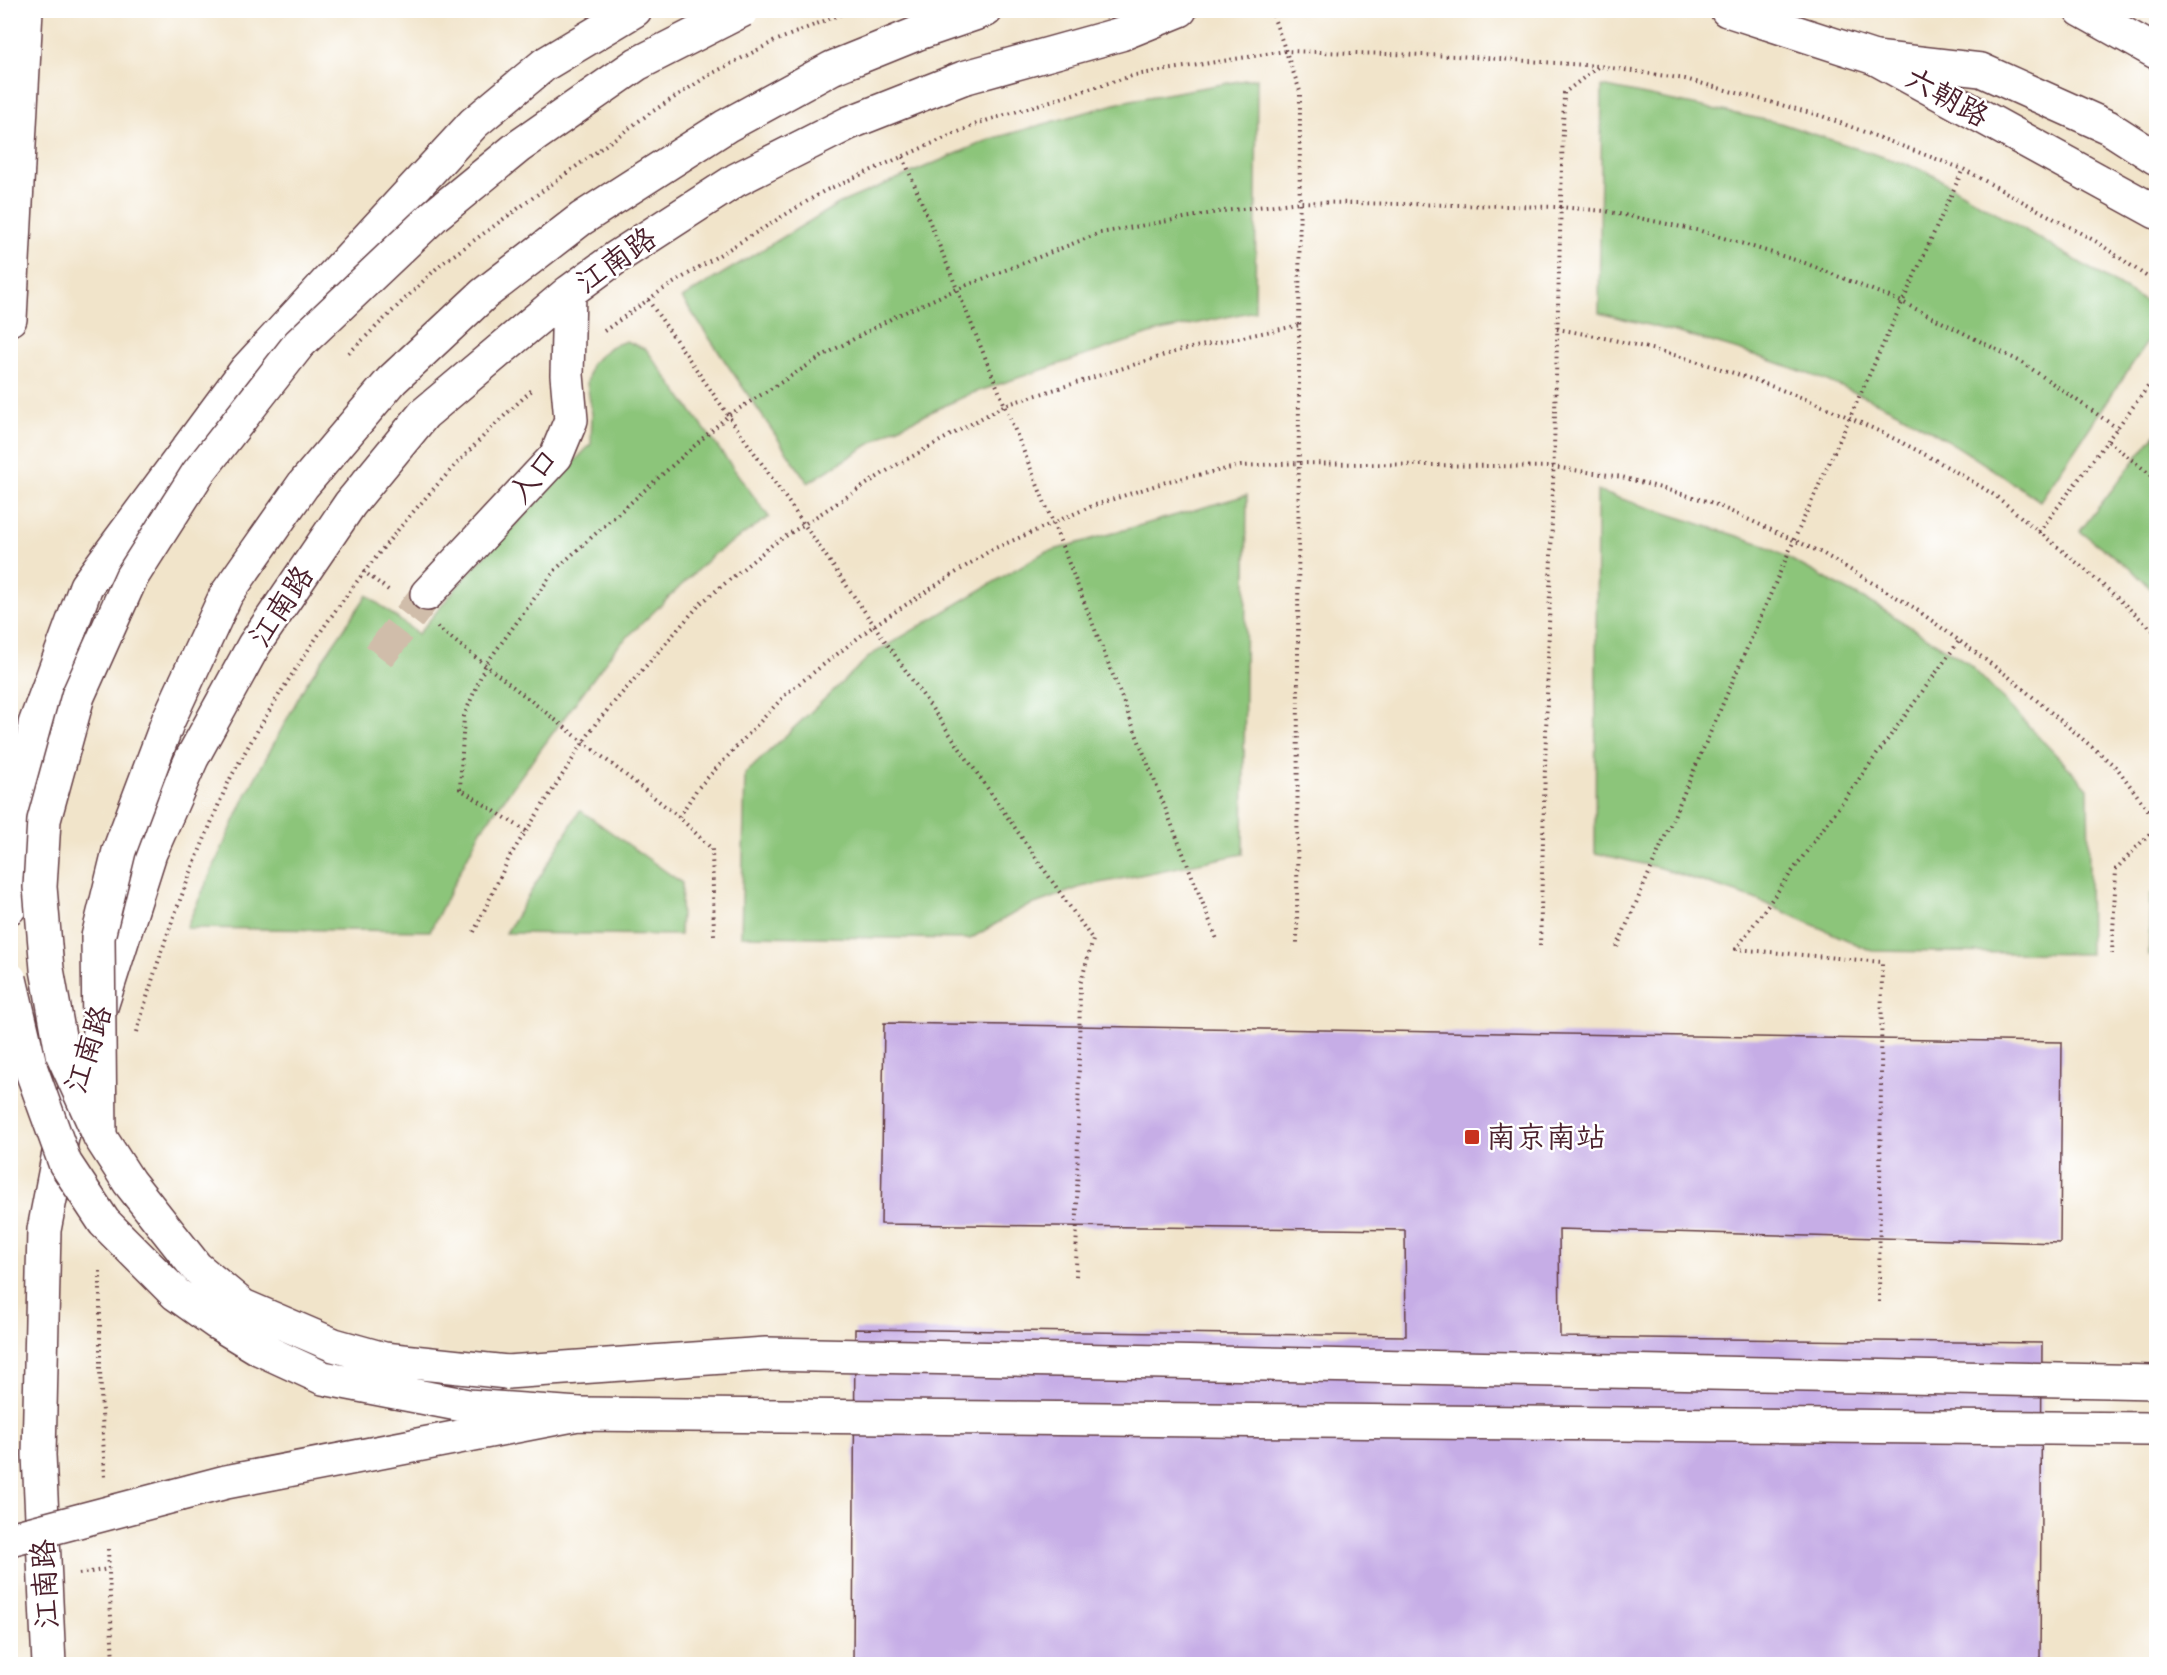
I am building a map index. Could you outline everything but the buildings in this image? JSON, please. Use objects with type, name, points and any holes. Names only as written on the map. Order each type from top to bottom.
[{"type":"main road","points":[[10,319],[27,38],[26,10]]},
{"type":"main road","points":[[10,907],[21,849],[35,724],[86,586],[246,370],[474,123],[545,64],[635,10]]},
{"type":"main road","points":[[217,1323],[100,1137],[62,1053],[47,969],[40,887],[44,820],[78,696],[131,578],[198,473],[299,344],[435,215],[518,147],[637,64],[743,10]]},
{"type":"main road","points":[[100,1137],[98,937],[119,851],[168,721],[226,595],[303,485],[392,380],[484,294],[580,219],[726,126],[832,68],[916,34],[986,10]]},
{"type":"main road","name":"江南路","points":[[49,1665],[25,1461],[44,1230],[65,1122],[150,853],[192,758],[255,645],[365,486],[424,414],[569,292],[617,257],[736,180],[849,123],[963,78],[1121,34],[1180,10]]},
{"type":"main road","name":"六朝路","points":[[1726,10],[1875,58],[2157,212]]},
{"type":"main road","points":[[2081,10],[2157,52]]},
{"type":"main road","points":[[1875,58],[1981,70],[2108,128],[2157,158]]},
{"type":"main road","name":"入口","points":[[419,605],[556,456],[571,420],[568,358],[569,292]]},
{"type":"main road","points":[[10,979],[31,1069],[65,1163],[104,1222],[176,1294],[217,1323],[260,1349],[323,1378],[468,1406],[578,1414],[2154,1429]]},
{"type":"main road","points":[[129,1182],[196,1267],[243,1306],[334,1345],[384,1359],[507,1372]]},
{"type":"main road","points":[[393,1392],[507,1372],[766,1354],[2157,1382]]},
{"type":"main road","points":[[10,1539],[226,1482],[578,1414]]},
{"type":"path","points":[[349,353],[440,265],[650,114],[711,74],[775,41],[851,10]]},
{"type":"path","points":[[1271,10],[1300,91],[1297,943]]},
{"type":"path","points":[[135,1036],[152,978],[186,882],[230,779],[320,628],[363,571],[423,500],[509,411],[568,358],[648,300],[824,191],[980,123],[1135,75],[1284,51],[1457,56],[1599,66],[1685,79],[1822,116],[1963,170],[2097,242],[2157,283]]},
{"type":"path","points":[[1540,946],[1564,93],[1599,66]]},
{"type":"path","points":[[903,156],[1053,523],[1218,942]]},
{"type":"path","points":[[1617,947],[1794,540],[1963,170]]},
{"type":"path","points":[[526,831],[460,789],[464,716],[486,664],[556,569],[729,415],[826,354],[896,316],[957,289],[1100,233],[1224,211],[1300,202],[1560,207],[1605,211],[1701,231],[1805,263],[1902,302],[2022,363],[2117,428]]},
{"type":"path","points":[[648,300],[876,624],[1093,940],[1080,985],[1076,1279]]},
{"type":"path","points":[[474,932],[510,856],[596,723],[702,603],[772,545],[893,467],[1005,405],[1181,350],[1300,326]]},
{"type":"path","points":[[1557,328],[1605,337],[1709,364],[1798,396],[1902,444],[1992,494],[2082,564],[2157,633]]},
{"type":"path","points":[[2039,532],[2157,376]]},
{"type":"path","points":[[2108,441],[2157,479]]},
{"type":"path","points":[[679,817],[697,789],[787,693],[876,624],[991,550],[1092,506],[1169,481],[1241,466],[1299,463],[1553,467],[1622,477],[1710,502],[1822,553],[1913,607],[2009,678],[2117,768],[2157,821]]},
{"type":"path","points":[[363,571],[419,605],[486,664],[679,817],[712,849],[714,935]]},
{"type":"path","points":[[1879,1302],[1882,962],[1736,949],[1959,641]]},
{"type":"path","points":[[2112,954],[2116,869],[2157,827]]},
{"type":"path","points":[[101,1269],[100,1370],[105,1487]]},
{"type":"path","points":[[108,1546],[113,1665]]},
{"type":"green space","points":[[1257,78],[1255,311],[1156,332],[970,394],[892,430],[808,483],[682,298],[838,204],[991,139],[1126,101]]},
{"type":"green space","points":[[1602,86],[1780,123],[1926,171],[2156,308],[2156,329],[2040,501],[1925,427],[1851,391],[1745,352],[1599,313]]},
{"type":"green space","points":[[626,341],[646,349],[769,517],[713,555],[615,649],[481,830],[430,931],[186,928],[246,795],[306,684],[367,595],[418,634],[466,576],[591,444],[592,414],[587,383],[591,364],[610,347]]},
{"type":"green space","points":[[2156,433],[2156,594],[2133,571],[2080,531]]},
{"type":"green space","points":[[1597,491],[1762,544],[1882,609],[1968,663],[2088,788],[2090,954],[1872,951],[1755,899],[1660,868],[1595,853]]},
{"type":"green space","points":[[1247,495],[1243,854],[1081,887],[1021,909],[970,939],[741,936],[745,774],[871,655],[1043,553]]},
{"type":"green space","points":[[580,810],[682,883],[680,935],[506,933]]},
{"type":"green space","points":[[2156,890],[2156,955],[2149,955],[2150,895]]},
{"type":"tunnel","points":[[379,656],[427,594]]},
{"type":"place","name":"南京南站","points":[[1472,1137]]}]
